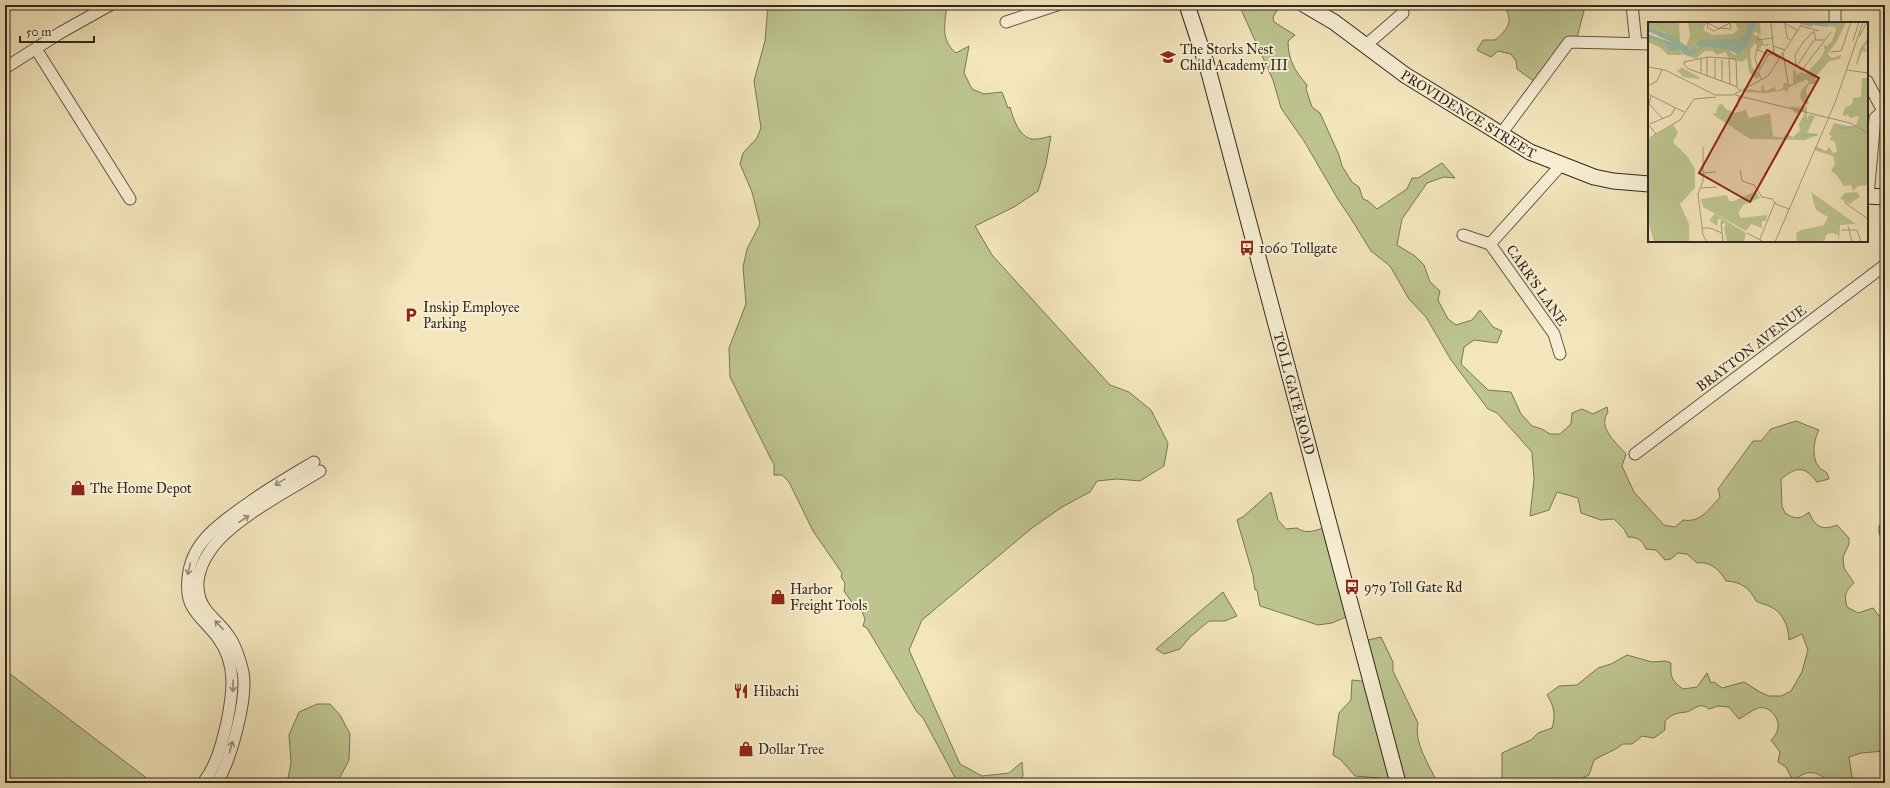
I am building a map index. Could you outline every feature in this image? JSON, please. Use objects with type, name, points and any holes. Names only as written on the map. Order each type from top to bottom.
[{"type":"main road","name":"TOLL GATE ROAD","points":[[1187,5],[1208,69],[1398,783]]},
{"type":"main road","name":"PROVIDENCE STREET","points":[[1305,5],[1334,22],[1405,74],[1530,152],[1594,177],[1613,182],[1648,184]]},
{"type":"main road","points":[[1868,196],[1885,197]]},
{"type":"street","points":[[5,68],[60,33],[110,5]]},
{"type":"street","points":[[1006,22],[1057,5]]},
{"type":"street","points":[[1632,5],[1636,43]]},
{"type":"street","points":[[1835,5],[1835,22]]},
{"type":"street","points":[[1366,46],[1403,13]]},
{"type":"street","points":[[1501,134],[1569,42],[1648,44]]},
{"type":"street","points":[[36,49],[130,199]]},
{"type":"street","points":[[1868,83],[1884,110],[1875,118],[1868,196]]},
{"type":"street","name":"CARR'S LANE","points":[[1560,354],[1554,334],[1490,244],[1562,165]]},
{"type":"street","points":[[1463,235],[1490,244]]},
{"type":"street","name":"BRAYTON AVENUE","points":[[1635,454],[1885,265]]},
{"type":"street","points":[[204,783],[216,765],[226,727],[233,682],[231,668],[225,650],[218,638],[203,621],[189,601],[187,585],[188,569],[195,552],[208,534],[218,524],[268,489],[317,466],[225,533],[210,550],[200,570],[198,590],[205,609],[232,641],[243,673],[244,688],[239,720],[224,771],[217,783]]},
{"type":"green space","points":[[768,5],[947,5],[945,25],[946,37],[951,48],[956,53],[969,46],[964,73],[972,89],[984,94],[1002,92],[1008,108],[1010,107],[1017,126],[1027,138],[1037,139],[1051,136],[1046,164],[1038,191],[1014,207],[975,226],[992,255],[1110,385],[1129,392],[1151,410],[1168,443],[1164,466],[1140,481],[1117,479],[1097,481],[1090,492],[1062,507],[1032,528],[922,620],[909,650],[960,764],[982,776],[1009,773],[1022,762],[1023,775],[1021,783],[958,783],[923,718],[917,712],[867,628],[863,626],[865,619],[861,609],[855,607],[844,591],[845,583],[841,577],[842,573],[813,531],[789,482],[782,475],[774,475],[774,464],[730,377],[729,348],[746,304],[743,267],[747,249],[760,224],[752,192],[740,164],[743,153],[757,138],[761,128],[754,81],[765,41]]},
{"type":"green space","points":[[1239,5],[1280,5],[1273,17],[1274,22],[1295,35],[1288,41],[1289,54],[1293,65],[1307,85],[1306,89],[1312,107],[1320,113],[1339,155],[1342,166],[1352,182],[1359,187],[1363,199],[1368,201],[1377,209],[1407,189],[1412,178],[1418,178],[1442,163],[1455,178],[1444,177],[1427,183],[1402,219],[1397,245],[1415,256],[1424,265],[1430,282],[1440,291],[1438,300],[1448,319],[1456,325],[1472,320],[1480,310],[1493,327],[1502,331],[1497,343],[1474,340],[1464,347],[1461,364],[1488,390],[1511,392],[1521,414],[1532,426],[1542,429],[1550,434],[1560,434],[1571,424],[1572,413],[1582,409],[1593,414],[1607,407],[1608,412],[1605,418],[1606,429],[1613,440],[1626,454],[1622,466],[1634,492],[1664,525],[1675,527],[1683,520],[1695,519],[1704,514],[1720,497],[1718,489],[1753,441],[1761,441],[1771,429],[1796,421],[1819,430],[1814,448],[1815,459],[1820,468],[1827,473],[1829,479],[1817,482],[1804,470],[1796,470],[1791,472],[1781,479],[1782,506],[1785,513],[1797,518],[1809,512],[1814,521],[1820,526],[1827,528],[1837,525],[1849,538],[1849,544],[1843,557],[1844,568],[1854,583],[1846,594],[1847,607],[1858,613],[1873,608],[1878,615],[1885,619],[1885,751],[1861,753],[1849,757],[1853,783],[1843,783],[1840,778],[1827,780],[1814,773],[1806,773],[1793,781],[1786,767],[1778,762],[1780,752],[1771,740],[1777,732],[1778,723],[1775,716],[1769,710],[1765,708],[1758,708],[1739,719],[1729,707],[1718,706],[1709,709],[1700,706],[1670,717],[1665,721],[1665,730],[1654,738],[1642,736],[1632,744],[1623,744],[1594,760],[1589,775],[1572,783],[1502,783],[1502,753],[1531,740],[1538,733],[1552,728],[1554,711],[1547,695],[1559,686],[1577,685],[1598,668],[1611,664],[1627,655],[1652,662],[1666,661],[1671,663],[1672,678],[1676,684],[1683,689],[1697,687],[1707,673],[1711,683],[1714,682],[1722,688],[1744,682],[1769,696],[1781,696],[1791,691],[1802,672],[1808,650],[1802,634],[1789,640],[1788,630],[1782,616],[1775,609],[1756,601],[1744,586],[1726,581],[1721,573],[1714,567],[1706,563],[1697,563],[1687,554],[1678,553],[1671,559],[1665,560],[1656,550],[1646,549],[1643,543],[1639,540],[1628,537],[1624,529],[1614,519],[1601,520],[1581,513],[1578,498],[1557,492],[1549,510],[1530,516],[1534,479],[1532,452],[1497,413],[1488,409],[1451,360],[1426,317],[1409,299],[1390,266],[1371,251],[1339,201],[1304,141],[1281,108],[1273,80]]},
{"type":"green space","points":[[1503,5],[1580,5],[1584,11],[1576,41],[1535,82],[1517,69],[1516,61],[1511,54],[1498,51],[1491,57],[1477,50],[1483,40],[1495,40],[1506,28],[1509,16]]},
{"type":"green space","points":[[1271,492],[1278,520],[1286,529],[1297,528],[1308,532],[1327,527],[1351,615],[1332,623],[1318,625],[1260,606],[1257,590],[1255,590],[1253,575],[1237,520],[1244,516]]},
{"type":"green space","points":[[1223,592],[1237,616],[1225,621],[1209,621],[1190,637],[1180,649],[1164,654],[1156,649]]},
{"type":"green space","points":[[1381,637],[1393,662],[1393,671],[1418,723],[1417,730],[1420,744],[1436,783],[1390,783],[1380,778],[1355,776],[1341,760],[1333,755],[1339,713],[1351,700],[1352,680],[1369,682],[1359,642]]},
{"type":"green space","points":[[5,670],[153,783],[13,783],[5,777]]},
{"type":"green space","points":[[317,704],[330,704],[340,715],[350,734],[349,760],[337,783],[287,783],[291,763],[289,735],[299,712]]},
{"type":"place","name":"The Storks Nest Child Academy III","points":[[1168,57]]},
{"type":"place","name":"1060 Tollgate","points":[[1247,248]]},
{"type":"place","name":"Inskip Employee Parking","points":[[411,315]]},
{"type":"place","name":"The Home Depot","points":[[78,488]]},
{"type":"place","name":"979 Toll Gate Rd","points":[[1352,587]]},
{"type":"place","name":"Harbor Freight Tools","points":[[778,597]]},
{"type":"place","name":"Hibachi","points":[[741,691]]},
{"type":"place","name":"Dollar Tree","points":[[746,749]]}]
